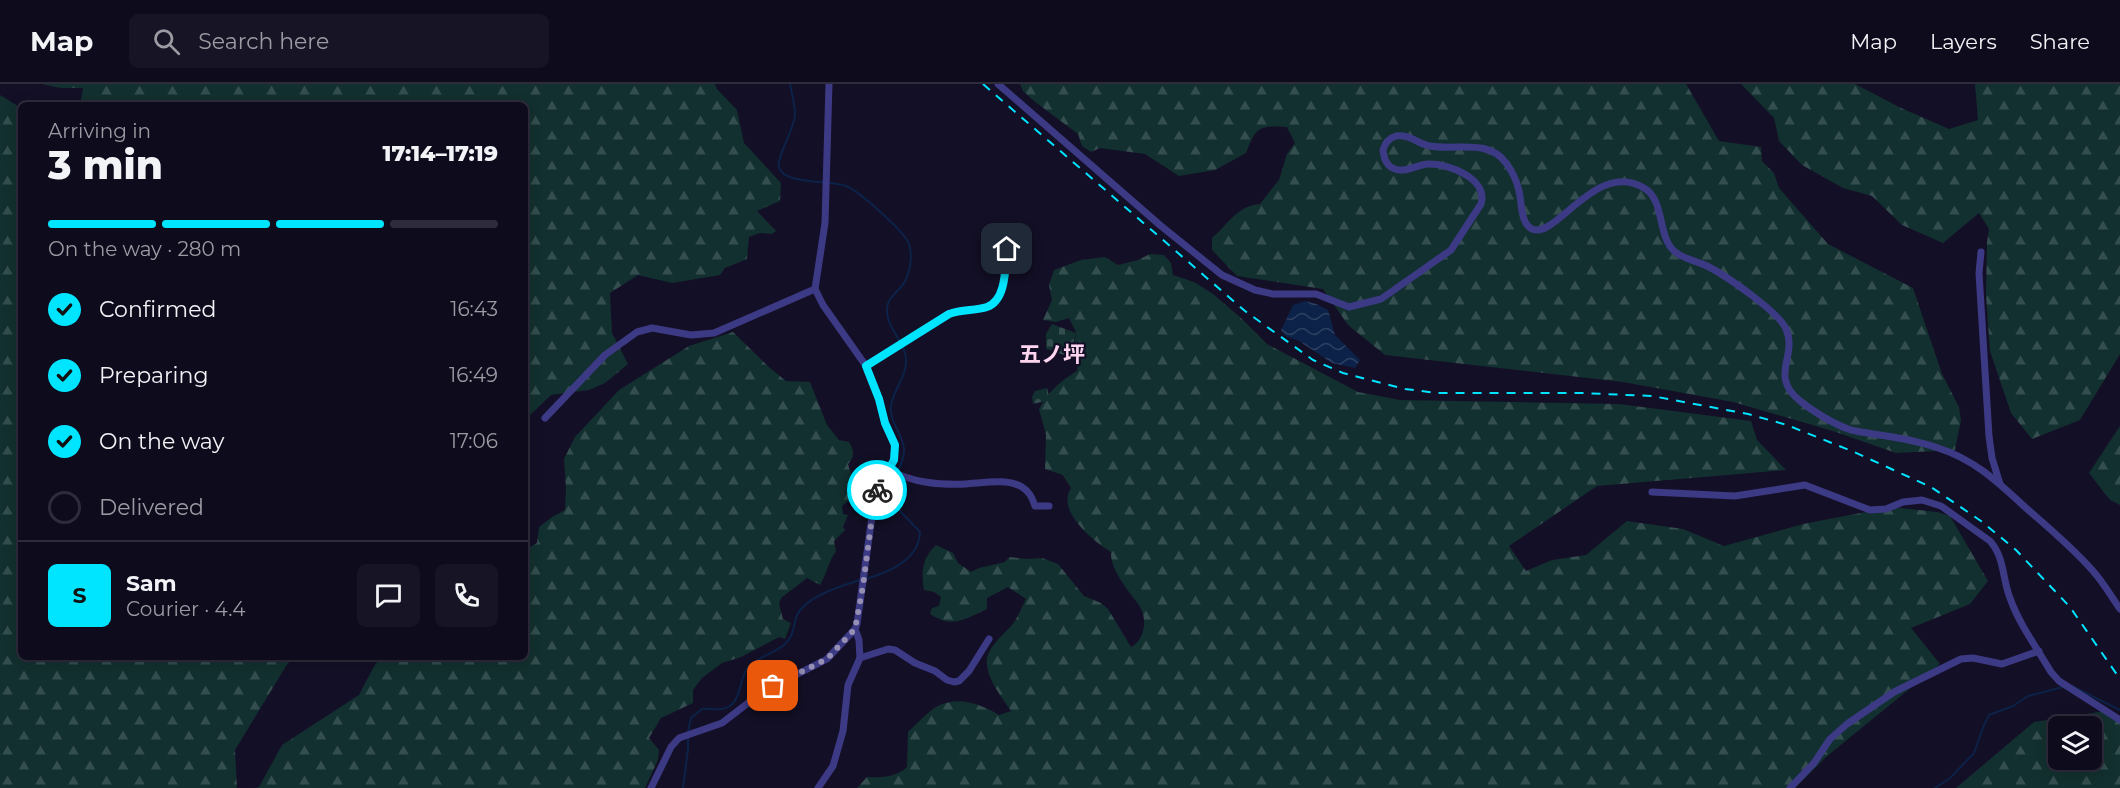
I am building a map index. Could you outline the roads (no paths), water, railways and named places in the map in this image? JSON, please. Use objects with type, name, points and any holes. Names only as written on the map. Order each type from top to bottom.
[{"type":"street","points":[[818,788],[833,766],[843,731],[848,686],[860,658],[859,640],[855,629],[874,502],[880,483],[894,460],[895,445],[885,423],[879,399],[866,366],[823,305],[815,289],[825,223],[829,84]]},
{"type":"street","points":[[998,84],[1161,226],[1222,275],[1255,290],[1274,294],[1316,294],[1349,307],[1382,299],[1450,250],[1481,204],[1483,197],[1481,187],[1453,168],[1429,164],[1407,170],[1397,170],[1391,167],[1386,162],[1383,150],[1392,137],[1406,136],[1435,147],[1483,148],[1495,152],[1506,163],[1514,177],[1520,192],[1524,218],[1533,229],[1542,229],[1600,188],[1616,182],[1634,183],[1648,190],[1654,197],[1668,241],[1675,253],[1714,270],[1760,303],[1785,327],[1788,337],[1784,375],[1788,390],[1801,402],[1850,430],[1935,446],[1958,454],[1977,465],[2056,533],[2095,573],[2120,609]]},
{"type":"street","points":[[866,366],[949,314],[958,310],[990,305],[997,298],[1003,286],[1007,249]]},
{"type":"street","points":[[1981,252],[1980,285],[1989,436],[1992,458],[2000,484]]},
{"type":"street","points":[[544,418],[605,355],[637,332],[652,328],[691,335],[714,333],[815,289]]},
{"type":"street","points":[[889,470],[903,478],[920,482],[1013,484],[1023,487],[1030,493],[1035,506],[1049,506]]},
{"type":"street","points":[[1652,492],[1735,496],[1805,485],[1870,510],[1887,508],[1913,500],[1922,500],[1941,506],[1997,548],[2010,599],[2059,681],[2120,720]]},
{"type":"street","points":[[651,788],[671,747],[680,738],[722,723],[761,693],[827,659],[855,629]]},
{"type":"street","points":[[860,658],[888,649],[895,650],[915,663],[954,682],[959,681],[969,671],[989,639]]},
{"type":"street","points":[[1790,788],[1814,763],[1830,739],[1847,724],[1894,692],[1961,659],[1973,658],[2002,664],[2039,651]]},
{"type":"water","points":[[1305,301],[1328,310],[1335,335],[1360,360],[1355,368],[1332,363],[1299,341],[1285,336],[1281,330],[1293,305]]},
{"type":"waterway","points":[[790,84],[795,115],[779,163],[782,173],[789,177],[839,184],[852,189],[890,221],[909,244],[911,254],[907,278],[887,305],[889,322],[905,352],[906,359],[904,372],[891,406],[892,417],[904,449],[903,460],[891,492],[900,511],[920,532],[918,542],[909,557],[884,573],[866,579]]},
{"type":"waterway","points":[[688,732],[691,718],[702,709],[721,709],[733,704],[747,669],[755,661],[788,641],[797,615],[808,602],[860,580]]},
{"type":"waterway","points":[[2072,686],[2120,710]]},
{"type":"waterway","points":[[1935,788],[1950,778],[1974,753],[1989,715],[2013,706],[2028,696],[2063,687]]},
{"type":"waterway","points":[[683,788],[688,737]]},
{"type":"railway","points":[[983,84],[1245,311],[1313,360],[1343,373],[1405,389],[1437,393],[1581,393],[1652,396],[1748,414],[1787,425],[1931,487],[1981,521],[2016,550],[2070,607],[2120,679]]},
{"type":"district","name":"五ノ坪","points":[[1052,354]]}]
